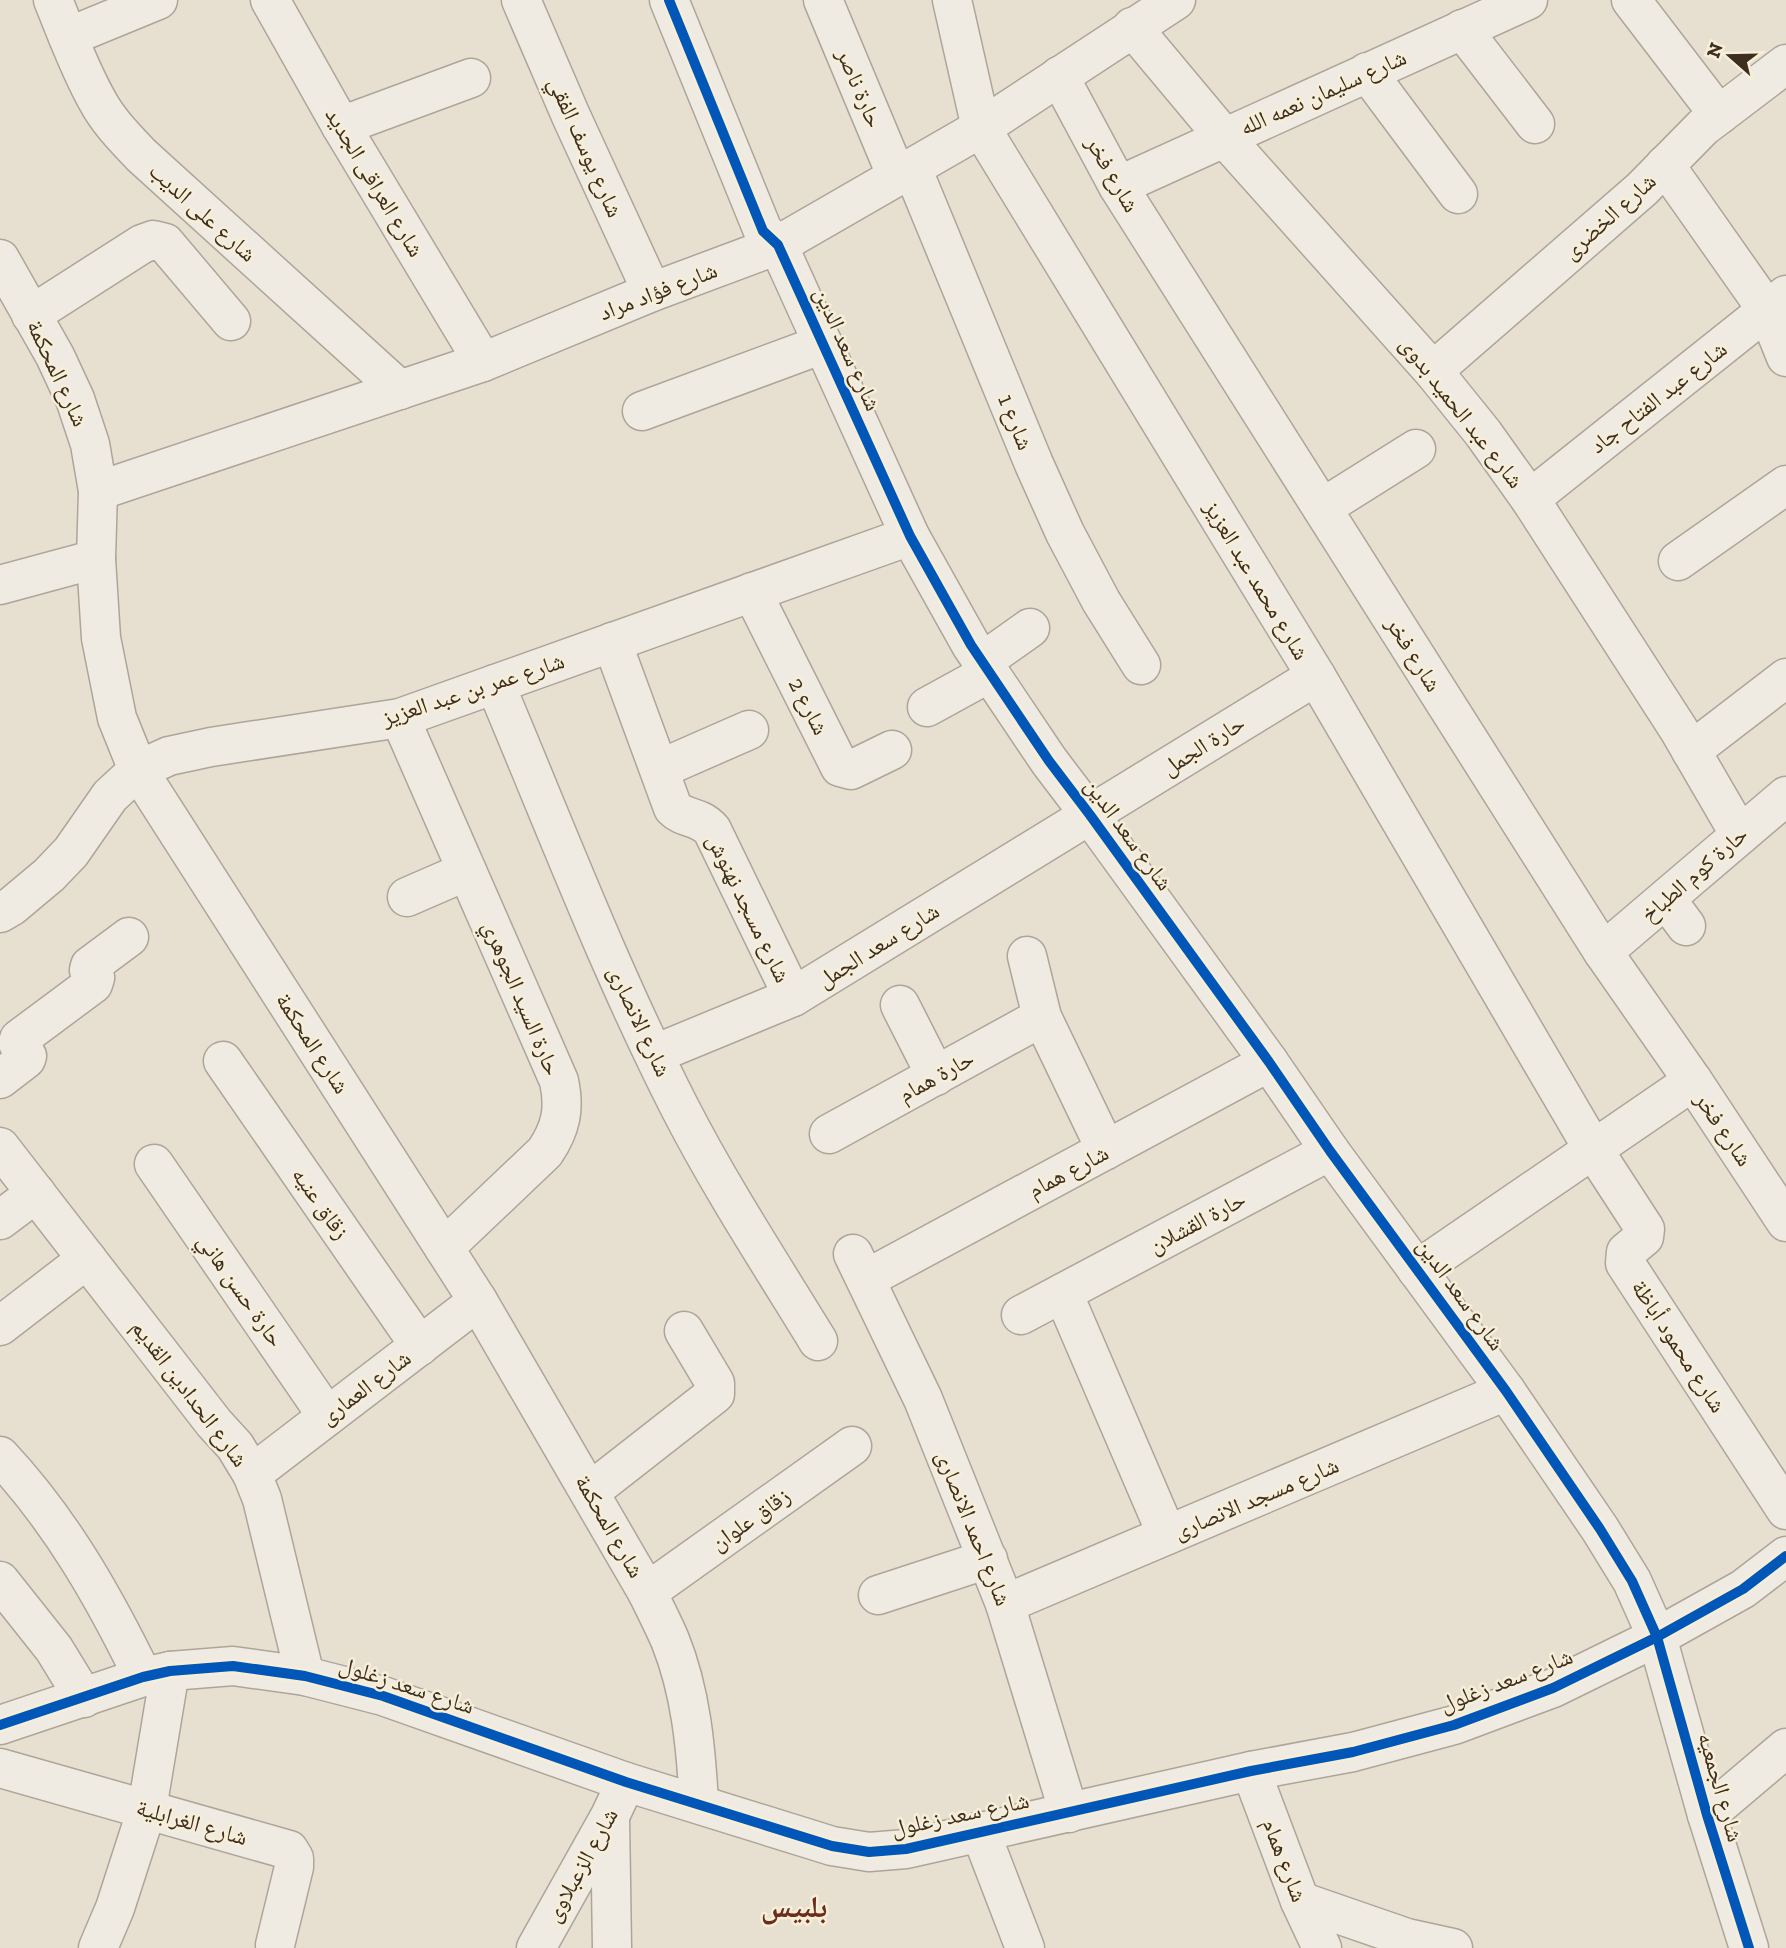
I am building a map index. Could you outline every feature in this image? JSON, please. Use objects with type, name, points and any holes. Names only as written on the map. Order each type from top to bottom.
[{"type":"street","name":"شارع على الديب","points":[[53,0],[97,102],[115,127],[141,155],[400,390]]},
{"type":"street","points":[[68,37],[158,0]]},
{"type":"street","name":"شارع يوسف الفقي","points":[[521,0],[570,116],[652,292]]},
{"type":"street","name":"شارع سعد الدين","points":[[669,0],[762,231],[778,245],[910,536],[971,645],[1049,761],[1506,1391],[1632,1581],[1657,1637]]},
{"type":"street","name":"حارة ناصر","points":[[823,0],[905,172]]},
{"type":"street","name":"شارع محمد عبد العزيز","points":[[951,0],[982,128],[1316,676],[1593,1149]]},
{"type":"street","name":"شارع فؤاد مراد","points":[[98,491],[483,362],[652,292],[778,245],[982,128],[1176,0]]},
{"type":"street","name":"شارع سليمان نعمه الله","points":[[1118,186],[1528,0]]},
{"type":"street","points":[[1631,0],[1719,115]]},
{"type":"street","name":"شارع العراقى الجديد","points":[[278,2],[341,125],[483,362]]},
{"type":"street","name":"شارع عبد الحميد بدوى","points":[[1132,27],[1224,137],[1433,371],[1483,433],[1530,499],[1690,751],[1740,835]]},
{"type":"street","points":[[1462,29],[1535,124]]},
{"type":"street","name":"شارع الخضرى","points":[[1433,371],[1642,189],[1686,142],[1786,64]]},
{"type":"street","points":[[1367,72],[1458,194]]},
{"type":"street","name":"شارع فخر","points":[[1059,76],[1118,186],[1603,953],[1693,1081],[1786,1222]]},
{"type":"street","points":[[341,125],[471,78]]},
{"type":"street","points":[[1665,165],[1776,303],[1786,357]]},
{"type":"street","name":"شارع 1","points":[[905,172],[1065,533],[1101,601],[1141,665]]},
{"type":"street","points":[[31,315],[142,244],[153,240],[165,243],[231,321]]},
{"type":"street","name":"شارع المحكمة","points":[[0,260],[55,356],[75,399],[90,444],[98,491],[96,559],[101,638],[117,718],[138,771],[478,1301],[647,1591],[671,1642],[687,1694],[696,1749],[699,1804]]},
{"type":"street","name":"شارع عبد الفتاح جاد","points":[[1530,499],[1776,303]]},
{"type":"street","points":[[642,411],[822,344]]},
{"type":"street","points":[[1322,508],[1416,449]]},
{"type":"street","points":[[1678,561],[1786,485]]},
{"type":"street","name":"شارع عمر بن عبد العزيز","points":[[0,913],[49,876],[71,852],[110,796],[138,771],[169,756],[400,718],[910,536]]},
{"type":"street","points":[[0,585],[96,559]]},
{"type":"street","name":"شارع 2","points":[[752,592],[840,766],[851,770],[892,750]]},
{"type":"street","points":[[927,706],[986,667],[1030,628]]},
{"type":"street","name":"شارع مسجد نهنوش","points":[[612,642],[673,807],[682,815],[701,820],[712,830],[793,997]]},
{"type":"street","name":"حارة الجمل","points":[[1090,815],[1316,676]]},
{"type":"street","points":[[1690,751],[1786,678]]},
{"type":"street","name":"شارع الانصارى","points":[[495,684],[626,994],[680,1108],[719,1178],[818,1341]]},
{"type":"street","name":"حارة السيد الجوهري","points":[[400,718],[559,1081],[563,1099],[562,1118],[556,1136],[545,1152],[444,1248]]},
{"type":"street","points":[[660,769],[749,730]]},
{"type":"street","name":"حارة كوم الطباخ","points":[[1603,953],[1676,913],[1740,835],[1786,796]]},
{"type":"street","name":"شارع سعد الجمل","points":[[655,1055],[793,997],[1090,815]]},
{"type":"street","points":[[407,897],[467,871]]},
{"type":"street","points":[[0,1079],[27,1058],[18,1043],[19,1039],[93,984],[95,978],[89,970],[90,966],[129,937]]},
{"type":"street","points":[[1027,956],[1042,1017],[1106,1150]]},
{"type":"street","points":[[900,1005],[936,1076]]},
{"type":"street","name":"حارة همام","points":[[829,1134],[1042,1017]]},
{"type":"street","name":"زقاق عنيه","points":[[223,1061],[419,1346]]},
{"type":"street","name":"شارع همام","points":[[859,1266],[1106,1150],[1269,1062]]},
{"type":"street","points":[[1417,1270],[1693,1081]]},
{"type":"street","name":"شارع الحدادين القديم","points":[[0,1147],[214,1423],[235,1446],[262,1499],[305,1676]]},
{"type":"street","name":"شارع محمود أباظة","points":[[1593,1149],[1645,1229],[1644,1237],[1626,1252],[1625,1263],[1786,1510]]},
{"type":"street","name":"حارة القشلان","points":[[1021,1315],[1331,1151]]},
{"type":"street","name":"حارة حسن هاني","points":[[154,1164],[327,1416]]},
{"type":"street","points":[[0,1220],[36,1193]]},
{"type":"street","points":[[0,1326],[87,1259]]},
{"type":"street","name":"شارع احمد الانصارى","points":[[859,1266],[923,1399],[988,1559],[1005,1604],[1069,1813]]},
{"type":"street","points":[[1063,1293],[1167,1535]]},
{"type":"street","name":"شارع العمارى","points":[[251,1474],[478,1301]]},
{"type":"street","points":[[591,1491],[715,1394],[715,1382],[684,1331]]},
{"type":"street","name":"شارع مسجد الانصارى","points":[[1005,1604],[1506,1391]]},
{"type":"street","name":"زقاق علوان","points":[[647,1591],[852,1447]]},
{"type":"street","points":[[0,1456],[52,1519],[86,1569],[116,1622],[156,1674],[147,1808],[115,1908],[98,1948]]},
{"type":"street","name":"شارع سعد زغلول","points":[[0,1725],[156,1674],[233,1666],[305,1676],[383,1696],[626,1782],[832,1846],[869,1852],[906,1849],[1251,1771],[1353,1752],[1454,1725],[1553,1688],[1657,1637],[1743,1589],[1786,1556]]},
{"type":"street","points":[[878,1595],[988,1559]]},
{"type":"street","points":[[0,1581],[54,1648],[84,1698]]},
{"type":"street","name":"شارع الجمعيه","points":[[1657,1637],[1707,1815],[1749,1948]]},
{"type":"street","points":[[1707,1815],[1786,1748]]},
{"type":"street","name":"شارع الغرابلية","points":[[0,1768],[289,1850],[294,1858],[294,1867],[275,1945]]},
{"type":"street","name":"شارع همام","points":[[1251,1771],[1300,1901],[1322,1948]]},
{"type":"street","name":"شارع الزعبلاوى","points":[[536,1948],[610,1816],[626,1782]]},
{"type":"street","points":[[610,1816],[612,1948]]},
{"type":"street","points":[[980,1831],[1025,1948]]},
{"type":"street","points":[[1300,1901],[1407,1938],[1453,1948]]},
{"type":"cycle path","points":[[669,0],[763,231],[778,245],[910,536],[971,645],[1049,761],[1506,1391],[1632,1581],[1657,1637],[1707,1815],[1749,1948]]},
{"type":"cycle path","points":[[0,1725],[143,1677],[170,1671],[233,1666],[305,1676],[383,1696],[626,1782],[832,1846],[869,1852],[906,1849],[1251,1771],[1353,1752],[1454,1725],[1553,1688],[1657,1637],[1743,1589],[1786,1556]]},
{"type":"district","name":"بلبيس","points":[[794,1907]]}]
